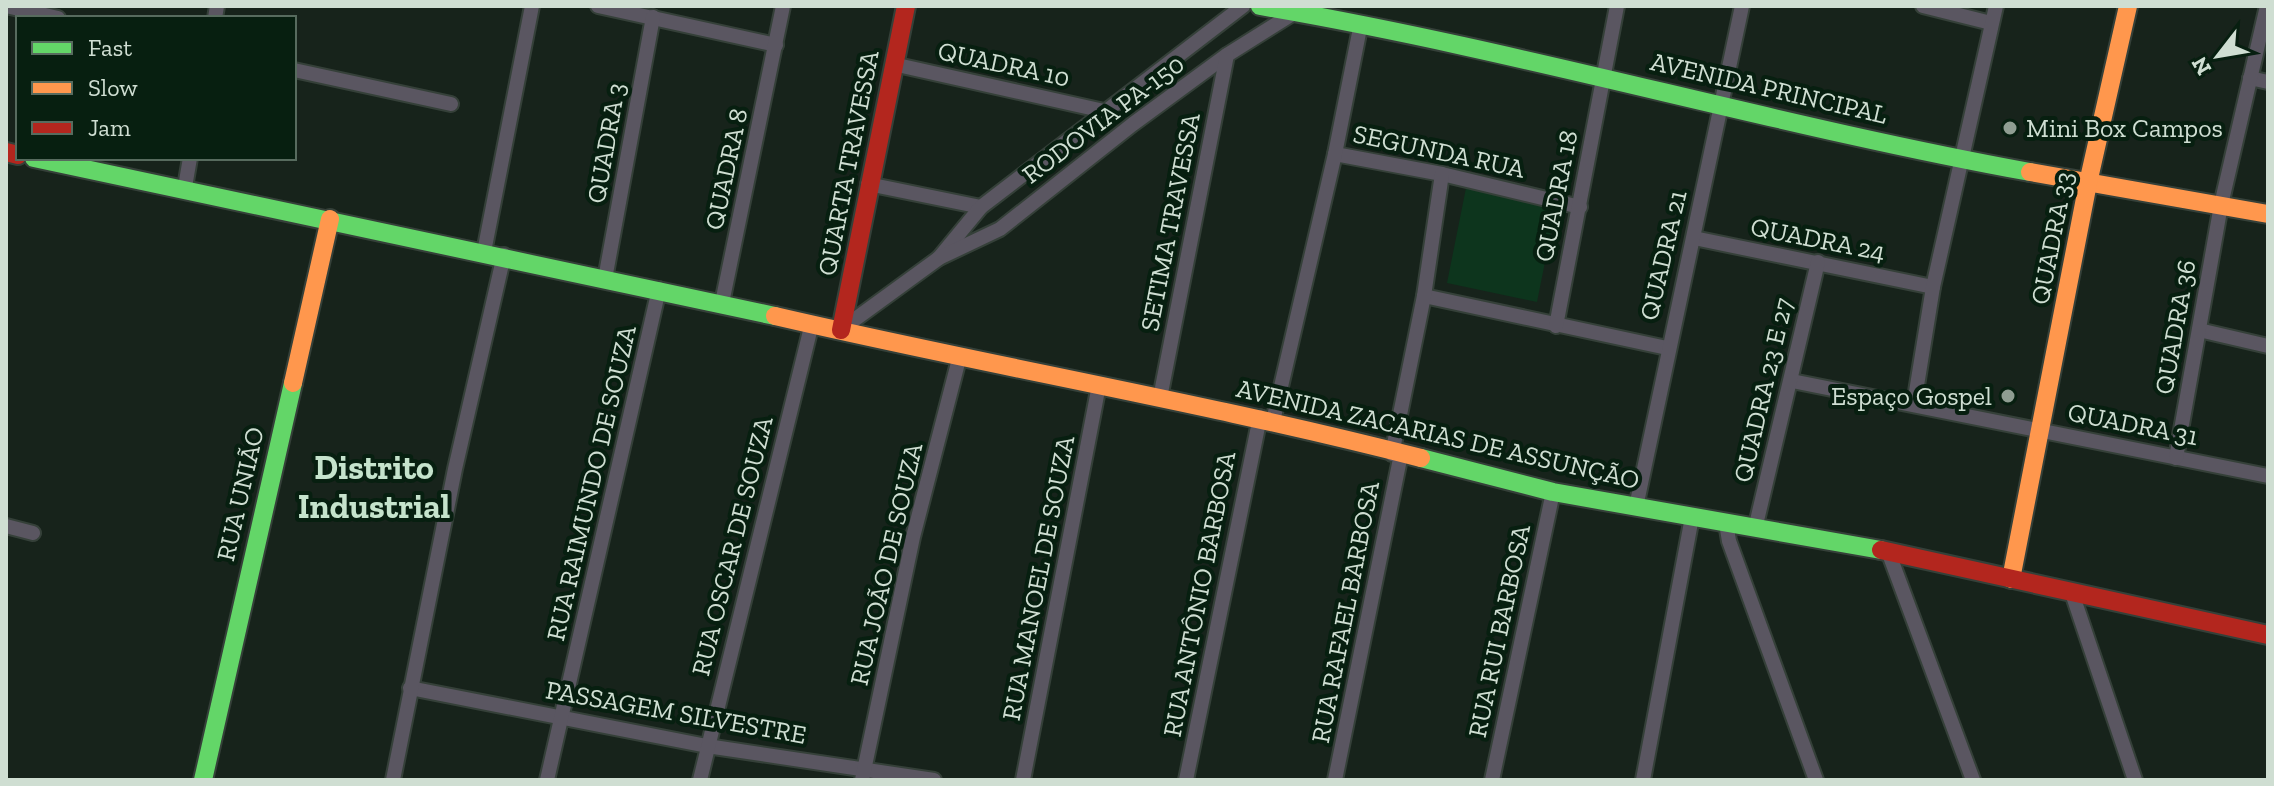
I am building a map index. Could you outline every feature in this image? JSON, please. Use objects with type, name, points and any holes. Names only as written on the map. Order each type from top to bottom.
[{"type":"street","points":[[6,6],[49,16]]},
{"type":"street","points":[[484,252],[532,6]]},
{"type":"street","points":[[598,6],[776,45],[783,6]]},
{"type":"street","name":"QUARTA TRAVESSA","points":[[842,329],[868,184],[906,6]]},
{"type":"street","name":"RODOVIA PA-150","points":[[939,258],[961,227],[981,207],[1104,111],[1200,43],[1243,6]]},
{"type":"street","name":"AVENIDA PRINCIPAL","points":[[1260,6],[1299,10],[1361,23],[1603,76],[1719,107],[1960,159],[2268,214]]},
{"type":"street","name":"QUADRA 18","points":[[1556,326],[1617,6]]},
{"type":"street","name":"QUADRA 21","points":[[1424,296],[1667,348],[1694,238],[1742,6]]},
{"type":"street","points":[[1923,6],[1991,23]]},
{"type":"street","points":[[1914,404],[1933,287],[1996,6]]},
{"type":"street","name":"QUADRA 33","points":[[2041,433],[2088,183],[2128,6]]},
{"type":"street","name":"QUADRA 36","points":[[2176,458],[2221,205],[2267,6]]},
{"type":"street","name":"RODOVIA PA-150","points":[[842,329],[939,258],[1000,229],[1227,55],[1299,10]]},
{"type":"street","name":"QUADRA 3","points":[[605,279],[653,17]]},
{"type":"street","name":"RUA ANTÔNIO BARBOSA","points":[[1186,780],[1266,419],[1335,154],[1361,23]]},
{"type":"street","name":"QUADRA 8","points":[[722,303],[776,45]]},
{"type":"street","name":"SETIMA TRAVESSA","points":[[1160,398],[1227,55]]},
{"type":"street","name":"QUADRA 10","points":[[893,64],[1104,111]]},
{"type":"street","points":[[296,70],[451,104]]},
{"type":"street","points":[[2250,78],[2268,82]]},
{"type":"street","name":"SEGUNDA RUA","points":[[1335,154],[1442,174],[1580,207]]},
{"type":"street","name":"AVENIDA ZACARIAS DE ASSUNÇÃO","points":[[44,160],[504,255],[842,329],[959,359],[1266,419],[1553,492],[1888,551],[2268,635]]},
{"type":"street","points":[[185,187],[190,160]]},
{"type":"street","name":"RUA RAFAEL BARBOSA","points":[[1335,780],[1397,454],[1442,174]]},
{"type":"street","points":[[868,184],[981,207]]},
{"type":"street","name":"RUA UNIÃO","points":[[203,780],[330,219]]},
{"type":"street","name":"QUADRA 24","points":[[1694,238],[1933,287]]},
{"type":"street","points":[[393,780],[455,469],[504,255]]},
{"type":"street","name":"QUADRA 23 E 27","points":[[1755,529],[1818,262]]},
{"type":"street","name":"RUA RAIMUNDO DE SOUZA","points":[[547,780],[659,289]]},
{"type":"street","name":"RUA OSCAR DE SOUZA","points":[[700,780],[812,323]]},
{"type":"street","points":[[2199,330],[2268,346]]},
{"type":"street","points":[[1636,507],[1667,348]]},
{"type":"street","name":"RUA JOÃO DE SOUZA","points":[[864,774],[913,537],[959,359]]},
{"type":"street","points":[[1792,381],[1914,404],[2041,433]]},
{"type":"street","name":"RUA MANOEL DE SOUZA","points":[[1023,780],[1099,385]]},
{"type":"street","name":"QUADRA 31","points":[[2011,579],[2041,433],[2268,476]]},
{"type":"street","name":"RUA RUI BARBOSA","points":[[1492,780],[1553,492]]},
{"type":"street","points":[[1647,776],[1692,517]]},
{"type":"street","points":[[1726,523],[1729,541],[1816,780]]},
{"type":"street","points":[[6,526],[33,533]]},
{"type":"street","points":[[1888,551],[1973,780]]},
{"type":"street","points":[[2072,593],[2135,780]]},
{"type":"street","name":"PASSAGEM SILVESTRE","points":[[410,688],[864,774],[934,780]]},
{"type":"green space","points":[[1467,183],[1557,202],[1537,302],[1447,283]]},
{"type":"traffic: fast","points":[[1260,6],[1453,44],[1837,132],[2030,172]]},
{"type":"traffic: fast","points":[[43,160],[775,316]]},
{"type":"traffic: fast","points":[[203,780],[293,383]]},
{"type":"traffic: fast","points":[[1421,458],[1553,492],[1881,550]]},
{"type":"traffic: slow","points":[[2011,579],[2088,183],[2128,6]]},
{"type":"traffic: slow","points":[[2030,172],[2268,214]]},
{"type":"traffic: slow","points":[[293,383],[330,219]]},
{"type":"traffic: slow","points":[[775,316],[1260,420],[1421,458]]},
{"type":"traffic: jam","points":[[841,330],[906,6]]},
{"type":"traffic: jam","points":[[6,152],[16,154]]},
{"type":"traffic: jam","points":[[1881,550],[2268,635]]},
{"type":"place","name":"Mini Box Campos","points":[[2010,128]]},
{"type":"place","name":"Espaço Gospel","points":[[2008,396]]},
{"type":"district","name":"Distrito Industrial","points":[[374,486]]}]
